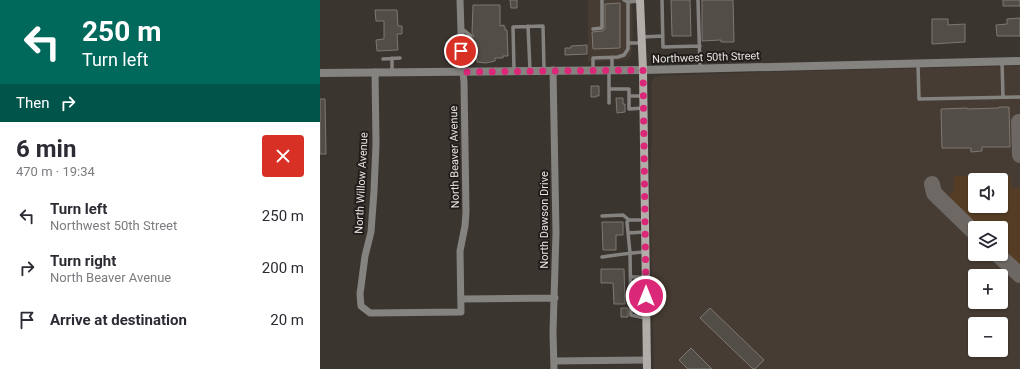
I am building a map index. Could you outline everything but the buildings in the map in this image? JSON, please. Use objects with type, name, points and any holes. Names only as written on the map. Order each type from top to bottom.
[{"type":"main road","points":[[640,1],[644,96],[647,369]]},
{"type":"street","name":"North Beaver Avenue","points":[[460,0],[461,51],[464,90],[466,212],[460,251],[461,312]]},
{"type":"street","name":"Northwest 50th Street","points":[[320,73],[643,70],[1020,60]]},
{"type":"street","name":"North Dawson Drive","points":[[553,70],[556,233],[553,337],[554,369]]},
{"type":"street","name":"North Willow Avenue","points":[[375,72],[376,144],[374,191],[371,232],[365,256],[360,294],[361,306],[370,313],[461,312]]},
{"type":"street","points":[[461,299],[555,298]]},
{"type":"street","points":[[554,361],[647,360]]},
{"type":"lane","points":[[593,29],[602,28],[602,0]]},
{"type":"lane","points":[[662,0],[663,47],[700,46]]},
{"type":"lane","points":[[698,0],[700,68]]},
{"type":"lane","points":[[593,70],[593,58],[618,57],[624,55],[628,49],[626,1],[640,1]]},
{"type":"lane","points":[[528,26],[530,71]]},
{"type":"lane","points":[[514,72],[513,27],[528,26],[543,26],[544,71]]},
{"type":"lane","points":[[461,30],[466,31],[471,36]]},
{"type":"lane","points":[[628,43],[663,36]]},
{"type":"lane","points":[[461,51],[466,50],[472,45]]},
{"type":"lane","points":[[609,103],[612,57]]},
{"type":"lane","points":[[383,58],[400,58]]},
{"type":"lane","points":[[392,58],[392,72]]},
{"type":"lane","points":[[1002,61],[1003,97]]},
{"type":"lane","points":[[918,63],[919,99],[1020,97]]},
{"type":"lane","points":[[609,89],[629,89],[629,109],[644,108]]},
{"type":"lane","points":[[629,96],[644,96]]},
{"type":"lane","points":[[602,216],[623,215],[629,220],[645,220]]},
{"type":"lane","points":[[629,220],[627,222],[630,253],[631,315],[646,318]]},
{"type":"lane","points":[[628,233],[645,232]]},
{"type":"lane","points":[[602,257],[646,252]]},
{"type":"lane","points":[[631,277],[646,281]]},
{"type":"lane","points":[[631,286],[646,281]]},
{"type":"lane","points":[[631,306],[646,306]]},
{"type":"shaded area","points":[[588,0],[632,0],[633,37],[631,56],[628,60],[588,62]]},
{"type":"shaded area","points":[[1020,66],[1020,369],[654,369],[650,179],[652,137],[651,85],[655,77]]},
{"type":"shaded area","points":[[1008,175],[1010,175],[1011,188],[1020,188],[1020,266],[1008,255],[1008,221],[972,221],[950,200],[950,194],[954,190],[954,176],[968,176],[968,213],[1008,213]]},
{"type":"taxiway","points":[[1019,122],[1020,155]]},
{"type":"taxiway","points":[[932,184],[934,193],[968,226]]},
{"type":"taxiway","points":[[1005,261],[1020,275]]},
{"type":"route","points":[[461,51],[463,72],[643,70],[646,296]]}]
